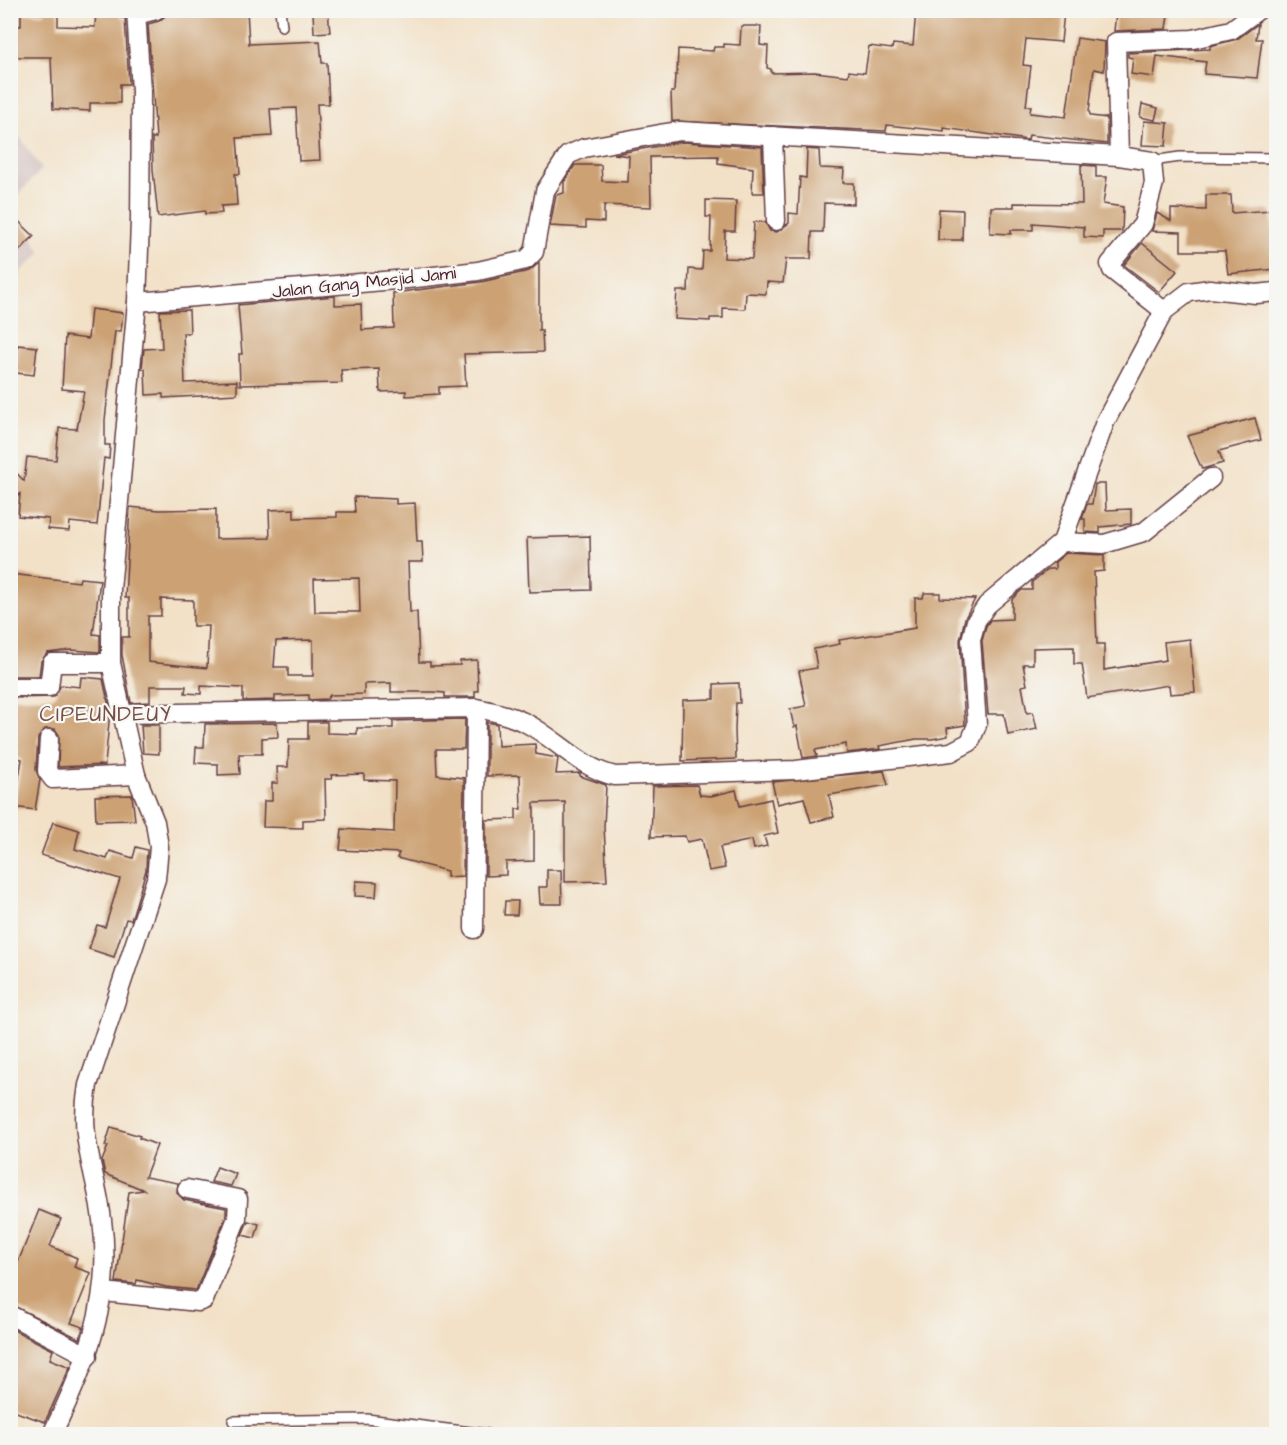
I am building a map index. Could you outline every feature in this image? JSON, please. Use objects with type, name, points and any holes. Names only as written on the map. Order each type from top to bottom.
[{"type":"street","points":[[52,1434],[88,1356],[104,1292],[103,1221],[86,1149],[84,1105],[88,1085],[156,879],[159,847],[155,822],[136,775],[111,663],[111,590],[137,302],[141,91],[136,13],[156,10]]},
{"type":"street","points":[[1119,156],[1116,42],[1193,39],[1231,30],[1258,10]]},
{"type":"street","name":"Jalan Gang Masjid Jami","points":[[137,302],[330,287],[504,266],[526,260],[534,252],[548,186],[568,155],[584,148],[680,131],[773,136]]},
{"type":"street","points":[[776,221],[773,136],[1119,156],[1152,161],[1154,183],[1143,224],[1110,264],[1112,270],[1164,310]]},
{"type":"street","points":[[121,714],[476,708],[502,713],[527,724],[587,766],[615,776],[796,770],[951,752],[970,742],[977,725],[972,640],[981,612],[1062,542],[1105,422],[1164,310],[1189,292],[1210,290],[1276,292]]},
{"type":"street","points":[[1062,542],[1104,544],[1144,532],[1210,478]]},
{"type":"street","points":[[10,687],[49,687],[52,663],[111,663]]},
{"type":"street","points":[[474,929],[476,708]]},
{"type":"street","points":[[49,740],[47,771],[53,779],[136,775]]},
{"type":"street","points":[[104,1292],[198,1302],[204,1300],[237,1218],[238,1199],[187,1189]]},
{"type":"street","points":[[10,1315],[88,1356]]},
{"type":"lane","points":[[280,10],[282,26]]},
{"type":"lane","points":[[1152,161],[1180,157],[1276,158]]},
{"type":"lane","points":[[233,1421],[367,1419],[487,1434]]},
{"type":"shaded area","points":[[11,124],[42,169],[11,202]]},
{"type":"shaded area","points":[[11,202],[41,253],[21,271],[11,351]]},
{"type":"building","points":[[45,10],[58,10],[58,26],[95,27],[96,10],[121,10],[121,18],[125,18],[129,84],[120,84],[120,103],[90,103],[90,111],[53,109],[51,57],[11,57],[10,26],[21,26],[21,13],[45,14]]},
{"type":"building","points":[[247,10],[249,44],[320,41],[322,63],[327,63],[329,104],[317,104],[320,160],[299,161],[296,108],[270,109],[272,136],[237,138],[240,174],[235,174],[237,205],[221,206],[222,213],[205,214],[205,211],[158,217],[153,170],[152,138],[156,138],[148,24],[159,21],[170,12]]},
{"type":"building","points":[[916,10],[985,15],[986,10],[1064,12],[1061,42],[1026,39],[1023,65],[1031,66],[1026,106],[1031,106],[1030,113],[1066,117],[1077,38],[1105,42],[1104,71],[1094,69],[1089,112],[1091,116],[1107,118],[1107,144],[1029,135],[1028,140],[944,128],[944,131],[887,125],[886,131],[672,121],[671,92],[674,92],[675,75],[677,75],[678,49],[713,51],[714,47],[724,47],[724,44],[740,45],[741,26],[761,26],[760,45],[768,46],[767,68],[771,69],[771,73],[815,72],[848,76],[849,71],[865,73],[869,46],[892,49],[893,44],[913,46]]},
{"type":"building","points":[[328,11],[330,32],[314,33],[313,12]]},
{"type":"building","points":[[1116,12],[1149,16],[1149,13],[1168,15],[1166,29],[1114,31]]},
{"type":"building","points":[[1258,24],[1256,39],[1262,39],[1257,78],[1204,74],[1206,62],[1157,56],[1154,77],[1131,74],[1133,58],[1128,57],[1128,53],[1210,49],[1210,46],[1237,39]]},
{"type":"building","points":[[1142,104],[1158,108],[1155,120],[1140,117]]},
{"type":"building","points":[[1144,121],[1168,123],[1166,146],[1142,145]]},
{"type":"building","points":[[681,142],[762,147],[764,193],[752,193],[753,168],[718,163],[718,156],[650,157],[651,207],[604,205],[604,222],[586,221],[586,228],[550,226],[556,195],[564,193],[564,182],[575,165],[601,165],[602,181],[628,182],[629,156],[614,154]]},
{"type":"building","points":[[807,149],[819,150],[820,168],[844,169],[843,183],[854,183],[854,204],[824,203],[823,232],[812,232],[811,259],[786,259],[783,283],[767,282],[766,294],[746,293],[745,309],[723,308],[723,318],[710,318],[710,321],[675,319],[677,291],[688,291],[689,269],[702,270],[703,251],[710,251],[711,217],[706,217],[706,200],[736,201],[735,231],[725,231],[724,258],[752,259],[754,222],[765,222],[770,231],[777,232],[789,223],[789,213],[798,214],[800,177],[806,178]]},
{"type":"building","points":[[1081,165],[1096,166],[1096,177],[1107,177],[1103,204],[1123,207],[1122,231],[1103,231],[1103,238],[1084,237],[1084,227],[1033,223],[1033,230],[1011,230],[1011,234],[990,233],[991,207],[1014,207],[1014,203],[1082,204]]},
{"type":"building","points":[[1206,195],[1231,195],[1232,213],[1271,210],[1276,269],[1228,274],[1225,251],[1181,251],[1181,232],[1152,231],[1157,213],[1171,221],[1171,209],[1206,210]]},
{"type":"building","points":[[939,209],[963,210],[962,240],[938,240]]},
{"type":"building","points":[[10,213],[34,236],[10,260]]},
{"type":"building","points":[[1142,243],[1177,271],[1159,292],[1124,265]]},
{"type":"building","points":[[539,263],[539,331],[542,331],[543,352],[464,354],[466,386],[439,387],[439,394],[406,396],[406,391],[380,392],[379,369],[341,370],[342,383],[240,385],[239,354],[242,354],[238,305],[335,296],[335,305],[361,304],[362,330],[394,328],[393,293],[481,282],[529,271]]},
{"type":"building","points":[[91,309],[123,313],[121,331],[115,331],[105,420],[105,445],[110,445],[109,459],[104,458],[97,525],[70,522],[69,531],[48,529],[49,519],[18,516],[20,494],[10,503],[10,466],[24,481],[27,457],[56,460],[59,428],[77,429],[84,391],[62,389],[65,336],[88,339]]},
{"type":"building","points":[[189,310],[190,333],[183,333],[185,383],[237,381],[237,394],[163,398],[163,394],[146,395],[145,369],[142,369],[144,349],[162,348],[160,311]]},
{"type":"building","points":[[18,345],[37,347],[34,375],[16,373]]},
{"type":"building","points":[[1255,418],[1261,440],[1219,451],[1223,463],[1202,469],[1187,436]]},
{"type":"building","points":[[1095,484],[1105,484],[1106,510],[1131,509],[1131,524],[1100,527],[1100,533],[1085,532],[1085,519],[1082,519],[1087,504],[1092,504]]},
{"type":"building","points":[[354,497],[396,499],[396,504],[415,503],[417,541],[422,541],[423,562],[408,562],[410,612],[417,612],[419,662],[430,662],[430,666],[460,665],[460,661],[477,660],[478,691],[475,691],[475,697],[445,697],[445,693],[433,692],[391,692],[391,683],[364,684],[364,694],[330,695],[327,699],[309,700],[309,695],[275,696],[275,700],[243,701],[243,688],[201,686],[201,694],[185,693],[186,686],[150,686],[150,702],[131,703],[122,655],[122,637],[129,637],[129,598],[125,598],[130,507],[159,510],[216,509],[216,539],[270,538],[269,510],[294,509],[294,518],[337,517],[337,512],[355,512]],"holes":[[[359,578],[360,612],[315,612],[314,579]],[[161,599],[193,600],[193,626],[209,626],[207,668],[148,662],[148,616],[161,616]],[[313,640],[313,676],[288,676],[288,667],[274,667],[276,641]]]},
{"type":"building","points":[[590,536],[591,590],[529,592],[527,538]]},
{"type":"building","points":[[1066,553],[1104,555],[1104,571],[1094,572],[1097,644],[1104,644],[1104,670],[1166,660],[1164,642],[1190,639],[1195,692],[1170,694],[1169,685],[1087,698],[1082,664],[1074,664],[1074,647],[1033,648],[1033,664],[1023,664],[1027,685],[1022,686],[1027,713],[1033,712],[1037,729],[1008,735],[1004,714],[988,714],[982,641],[986,626],[990,620],[1012,619],[1012,599],[1022,590],[1032,590],[1032,582],[1048,569],[1055,569],[1055,562]]},
{"type":"building","points":[[10,574],[79,582],[80,578],[100,580],[93,634],[100,635],[100,652],[71,650],[47,653],[41,661],[39,676],[10,676]]},
{"type":"building","points":[[924,593],[940,593],[940,598],[975,599],[965,618],[960,640],[965,725],[947,728],[948,736],[916,739],[879,746],[880,749],[847,753],[846,744],[815,750],[817,756],[803,758],[797,726],[794,727],[790,709],[806,706],[799,671],[817,668],[814,649],[840,644],[839,640],[915,628],[915,598],[923,598]]},
{"type":"building","points":[[81,677],[103,679],[110,711],[105,765],[58,767],[59,735],[55,729],[45,729],[38,738],[36,770],[40,780],[35,810],[14,807],[22,759],[10,756],[10,698],[54,697],[61,685],[80,687]]},
{"type":"building","points":[[739,683],[740,703],[736,703],[736,759],[682,761],[683,700],[714,699],[714,684]]},
{"type":"building","points":[[465,719],[464,749],[436,749],[437,775],[464,778],[463,876],[447,877],[447,871],[397,858],[399,853],[340,850],[342,829],[394,832],[395,781],[364,780],[364,774],[331,775],[332,779],[325,779],[326,819],[303,820],[303,828],[263,827],[264,801],[272,801],[272,783],[278,783],[277,767],[288,767],[289,739],[308,739],[308,722],[327,722],[327,733],[357,734],[357,728],[393,728],[393,721]]},
{"type":"building","points":[[487,722],[497,724],[498,746],[535,744],[536,754],[558,758],[556,774],[580,773],[580,776],[606,785],[604,827],[607,881],[565,882],[565,802],[534,803],[534,861],[506,862],[506,875],[486,876],[486,820],[516,819],[516,809],[521,809],[520,775],[487,776]]},
{"type":"building","points":[[277,723],[278,737],[262,738],[262,754],[239,754],[240,774],[218,775],[218,764],[195,763],[196,747],[204,747],[205,724]]},
{"type":"building","points":[[141,725],[159,725],[159,754],[143,753]]},
{"type":"building","points":[[884,771],[888,785],[829,795],[834,817],[811,822],[804,798],[777,804],[772,782]]},
{"type":"building","points":[[697,785],[700,795],[711,796],[736,790],[740,806],[771,799],[778,833],[764,836],[767,846],[754,849],[752,840],[720,847],[725,868],[709,871],[702,839],[687,842],[685,836],[651,837],[653,786]]},
{"type":"building","points":[[132,795],[135,820],[96,821],[95,796]]},
{"type":"building","points":[[53,822],[79,830],[75,849],[107,859],[110,851],[133,858],[136,847],[147,850],[146,870],[136,904],[131,920],[126,919],[114,957],[89,949],[97,925],[105,927],[120,879],[41,855]]},
{"type":"building","points":[[547,870],[561,870],[562,904],[540,904],[539,887],[547,887]]},
{"type":"building","points":[[356,881],[377,882],[376,897],[355,896]]},
{"type":"building","points":[[505,901],[518,901],[517,915],[504,915]]},
{"type":"building","points":[[111,1127],[140,1136],[139,1138],[157,1145],[145,1177],[178,1183],[177,1193],[184,1200],[226,1208],[226,1216],[196,1290],[166,1287],[137,1280],[136,1284],[116,1282],[129,1192],[144,1190],[105,1174],[102,1161],[108,1146],[105,1146]]},
{"type":"building","points":[[217,1167],[236,1174],[231,1186],[211,1182]]},
{"type":"building","points":[[39,1210],[61,1219],[50,1246],[77,1258],[74,1267],[91,1273],[71,1323],[83,1327],[80,1339],[10,1304],[10,1282]]},
{"type":"building","points":[[248,1221],[259,1224],[255,1238],[242,1235]]},
{"type":"building","points":[[10,1328],[53,1350],[50,1359],[70,1367],[45,1422],[10,1410]]},
{"type":"district","name":"CIPEUNDEUY","points":[[106,714]]}]
